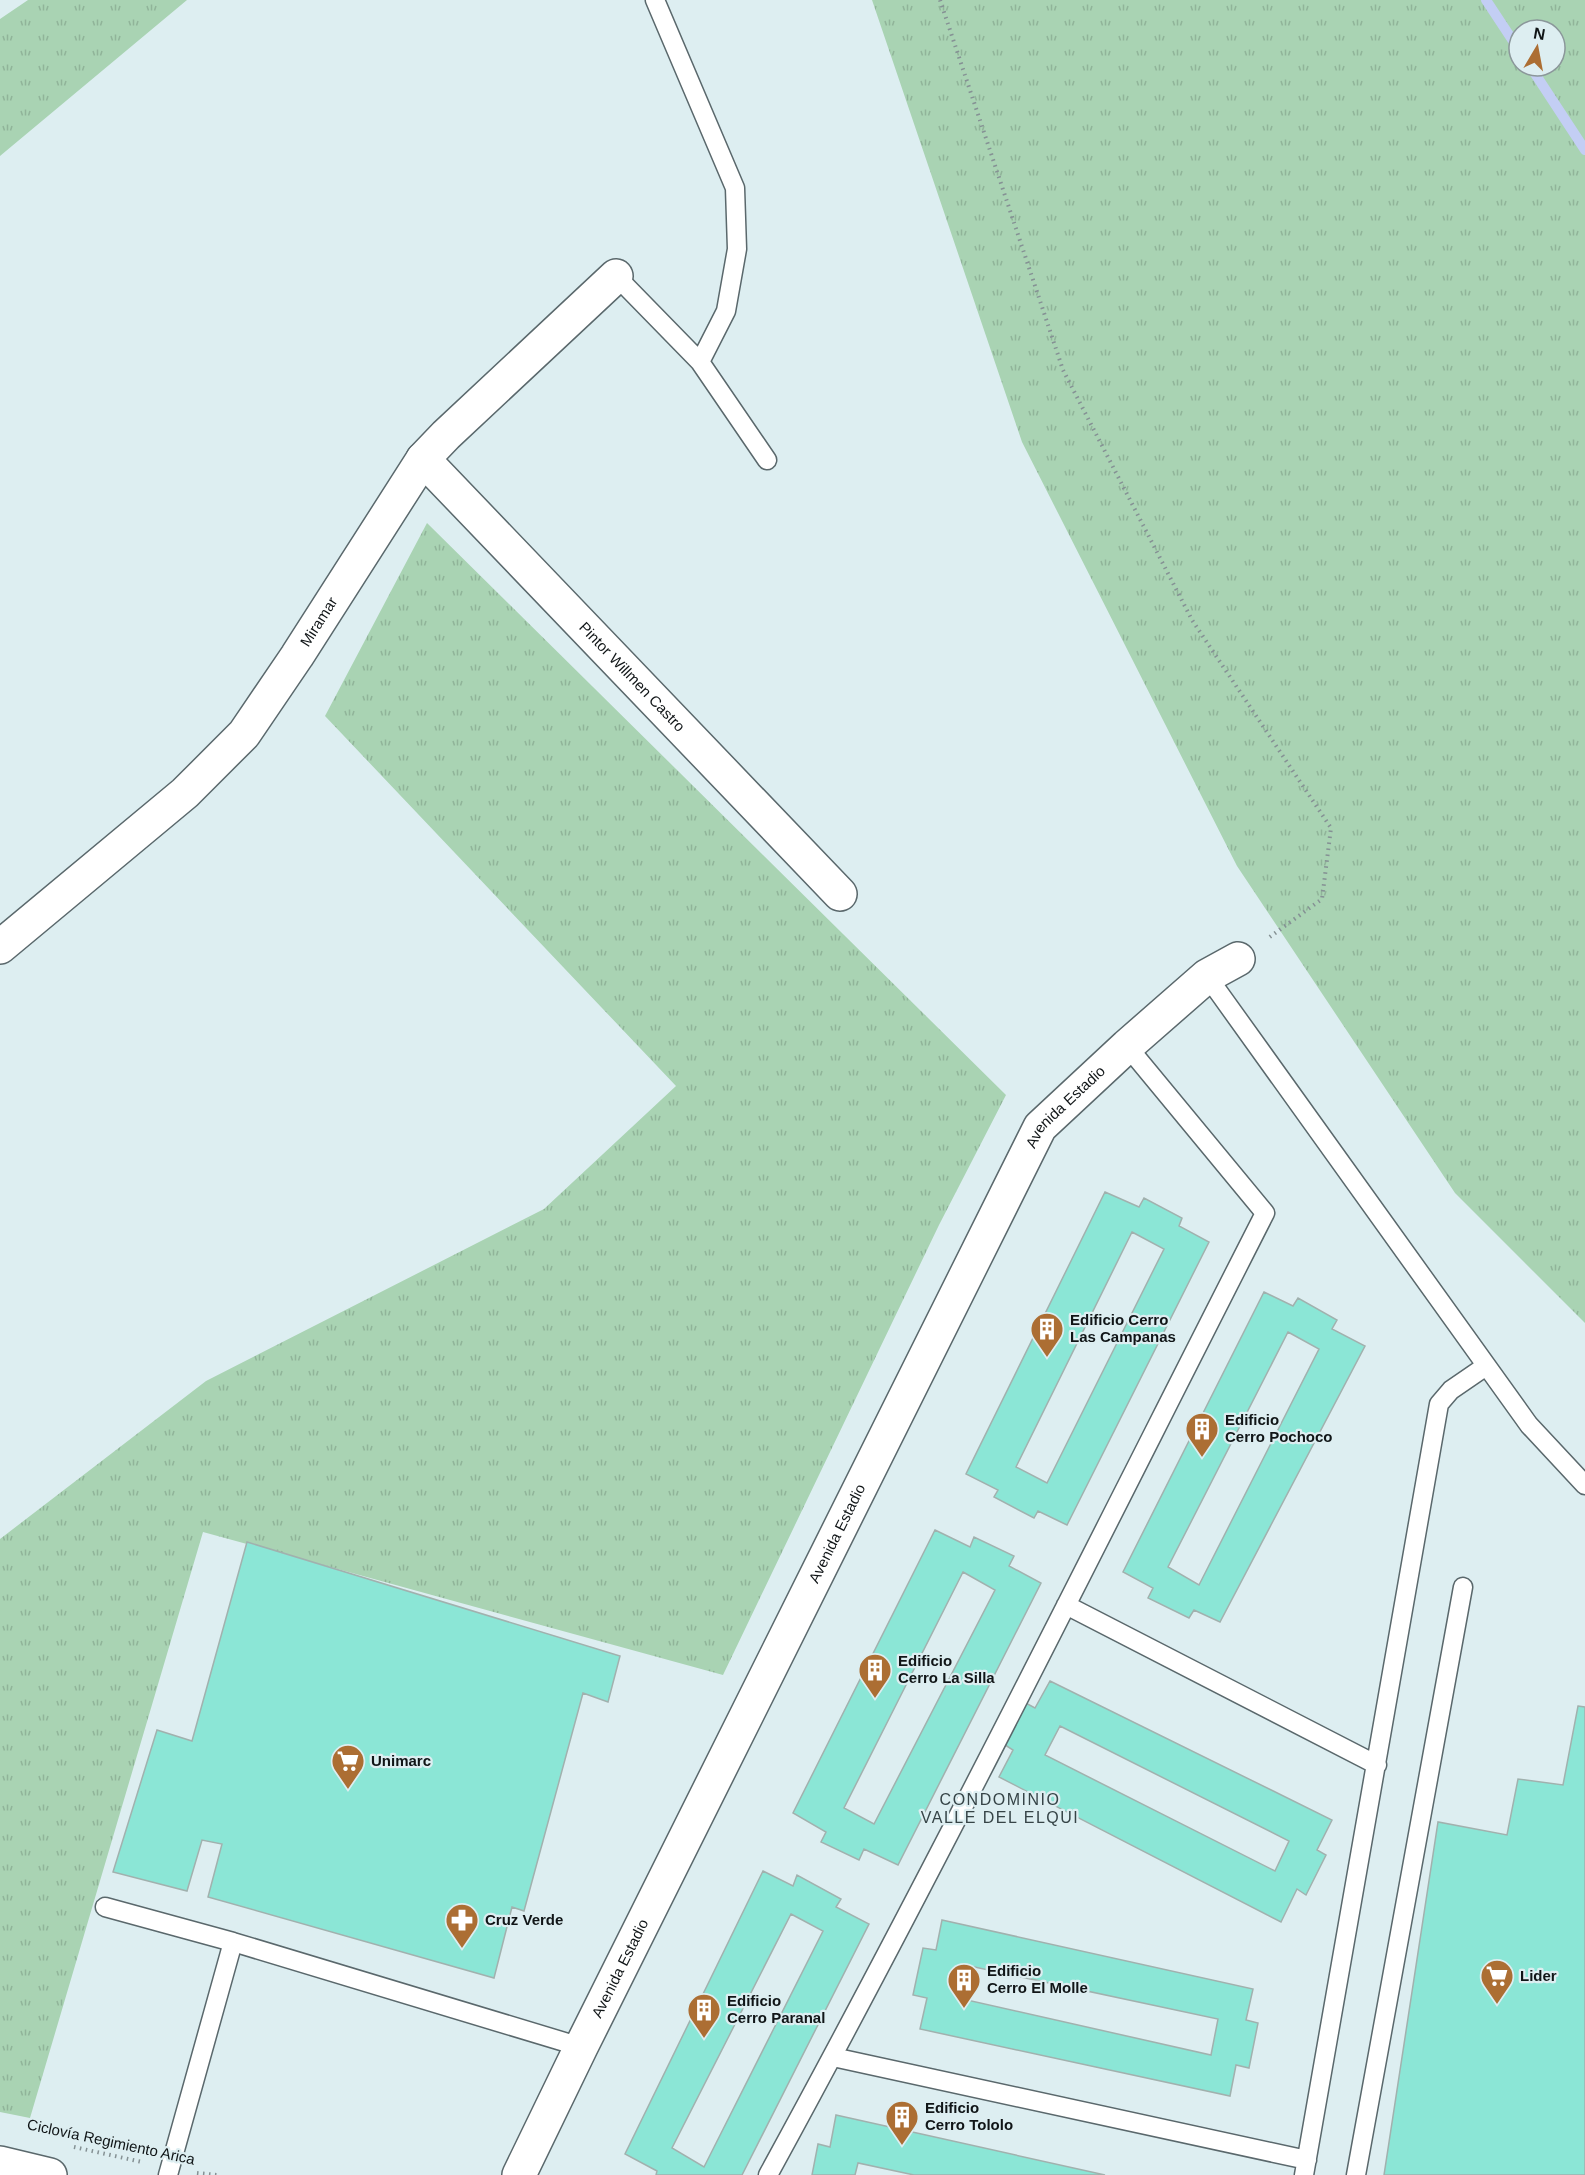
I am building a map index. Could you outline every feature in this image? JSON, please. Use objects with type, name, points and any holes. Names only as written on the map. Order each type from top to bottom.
[{"type":"street","name":"Miramar","points":[[0,947],[185,793],[244,734],[297,657],[423,459],[616,276]]},
{"type":"street","name":"Pintor Willmen Castro","points":[[423,459],[840,894]]},
{"type":"street","name":"Avenida Estadio","points":[[519,2175],[1040,1127],[1207,976],[1238,959]]},
{"type":"street","points":[[0,2163],[50,2175]]},
{"type":"lane","points":[[655,0],[735,188],[737,249],[726,311],[700,362]]},
{"type":"lane","points":[[616,276],[700,362],[768,460]]},
{"type":"lane","points":[[1207,976],[1529,1425],[1585,1485]]},
{"type":"lane","points":[[768,2175],[833,2057],[1265,1213],[1127,1046]]},
{"type":"lane","points":[[833,2057],[1306,2167],[1439,1404],[1451,1390],[1486,1366]]},
{"type":"lane","points":[[1356,2175],[1463,1587]]},
{"type":"lane","points":[[1066,1605],[1377,1765]]},
{"type":"lane","points":[[105,1907],[233,1942],[581,2047]]},
{"type":"lane","points":[[169,2171],[233,1942]]},
{"type":"path","points":[[940,0],[1063,370],[1192,620],[1331,828],[1322,898],[1238,959]]},
{"type":"path","name":"Ciclovía Regimiento Arica","points":[[65,2145],[169,2171],[217,2175]]},
{"type":"green space","points":[[28,0],[187,0],[0,156],[0,19]]},
{"type":"green space","points":[[872,0],[1585,0],[1585,1323],[1455,1193],[1237,866],[1022,442]]},
{"type":"green space","points":[[427,523],[1006,1095],[939,1225],[723,1675],[203,1532],[30,2118],[0,2112],[0,1539],[206,1381],[544,1209],[676,1086],[325,716]]},
{"type":"building","name":"Edificio Cerro Las Campanas","points":[[1105,1192],[1139,1207],[1144,1198],[1182,1218],[1179,1226],[1209,1242],[1067,1525],[1038,1511],[1034,1518],[994,1497],[998,1490],[966,1474]],"holes":[[[1132,1232],[1164,1249],[1047,1483],[1016,1467]]]},
{"type":"building","name":"Edificio Cerro Pochoco","points":[[1264,1292],[1293,1306],[1298,1298],[1337,1320],[1332,1329],[1365,1346],[1220,1622],[1194,1610],[1189,1618],[1148,1598],[1153,1588],[1123,1572]],"holes":[[[1288,1332],[1319,1349],[1199,1585],[1168,1567]]]},
{"type":"building","name":"Edificio Cerro La Silla","points":[[935,1530],[970,1547],[974,1537],[1014,1556],[1009,1566],[1041,1583],[898,1865],[864,1849],[859,1860],[821,1842],[826,1832],[793,1813]],"holes":[[[963,1572],[995,1590],[874,1824],[844,1808]]]},
{"type":"building","name":"Unimarc","points":[[247,1542],[620,1656],[608,1702],[583,1693],[524,1911],[512,1907],[494,1978],[208,1897],[222,1844],[202,1840],[187,1891],[113,1872],[157,1730],[192,1741]]},
{"type":"building","points":[[1050,1681],[1332,1820],[1317,1850],[1326,1855],[1306,1895],[1297,1889],[1281,1922],[999,1777],[1013,1750],[1002,1743],[1022,1701],[1035,1708]],"holes":[[[1060,1726],[1289,1841],[1275,1871],[1045,1755]]]},
{"type":"building","name":"Lider","points":[[1578,1706],[1585,1707],[1585,2175],[1384,2175],[1438,1822],[1507,1835],[1518,1779],[1563,1785]]},
{"type":"building","name":"Edificio Cerro Paranal","points":[[763,1871],[793,1886],[797,1875],[841,1899],[836,1907],[869,1924],[742,2175],[656,2175],[657,2171],[625,2154]],"holes":[[[791,1914],[823,1931],[704,2167],[672,2148]]]},
{"type":"building","name":"Edificio Cerro El Molle","points":[[942,1920],[1253,1989],[1246,2020],[1258,2023],[1249,2068],[1236,2065],[1230,2096],[920,2029],[927,1998],[913,1995],[923,1948],[936,1950]],"holes":[[[965,1965],[1218,2019],[1211,2055],[958,1998]]]},
{"type":"building","name":"Edificio Cerro Tololo","points":[[836,2115],[1105,2175],[914,2175],[858,2163],[855,2175],[812,2175],[818,2144],[830,2147]]},
{"type":"waterway","points":[[1486,0],[1507,32]]},
{"type":"waterway","points":[[1538,78],[1585,150]]},
{"type":"place","name":"Edificio Cerro Las Campanas","points":[[1047,1358]]},
{"type":"place","name":"Edificio Cerro Pochoco","points":[[1202,1458]]},
{"type":"place","name":"Edificio Cerro La Silla","points":[[875,1699]]},
{"type":"place","name":"Unimarc","points":[[348,1790]]},
{"type":"place","name":"Cruz Verde","points":[[462,1949]]},
{"type":"place","name":"Lider","points":[[1497,2005]]},
{"type":"place","name":"Edificio Cerro El Molle","points":[[964,2009]]},
{"type":"place","name":"Edificio Cerro Paranal","points":[[704,2039]]},
{"type":"place","name":"Edificio Cerro Tololo","points":[[902,2146]]},
{"type":"district","name":"CONDOMINIO VALLE DEL ELQUI","points":[[1000,1808]]}]
